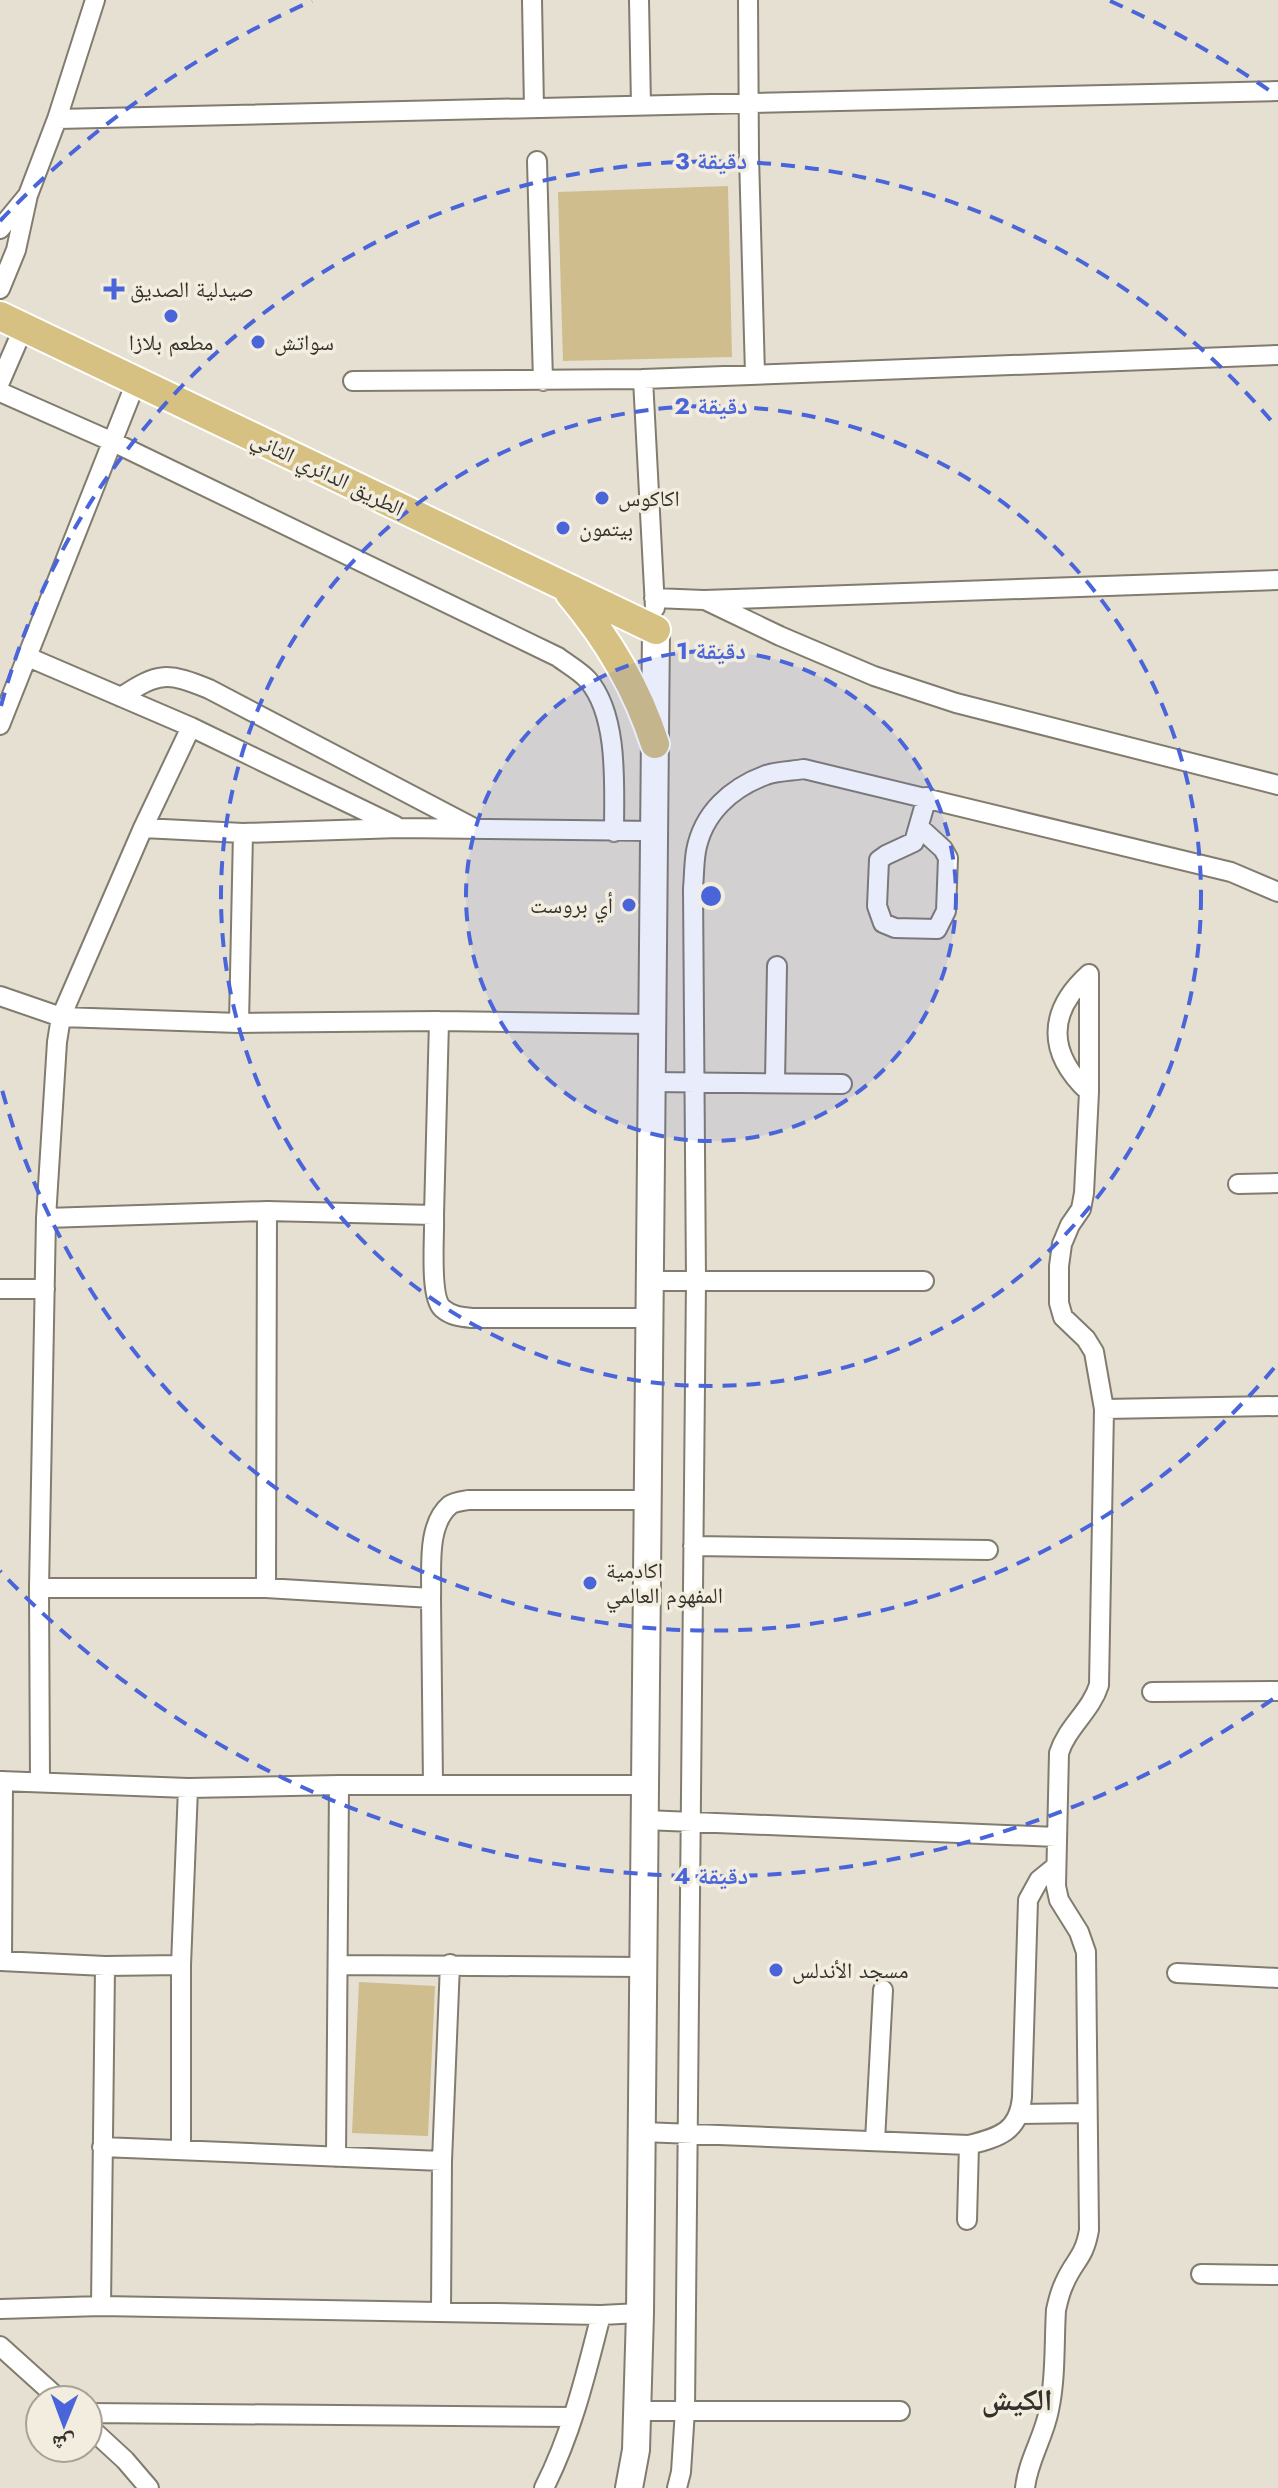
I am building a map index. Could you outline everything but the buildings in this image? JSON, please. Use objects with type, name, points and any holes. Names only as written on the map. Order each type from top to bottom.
[{"type":"main road","name":"الطريق الدائري الثاني","points":[[12,323],[656,630]]},
{"type":"main road","points":[[562,584],[595,623],[616,655],[646,716],[655,744]]},
{"type":"main road","points":[[629,2488],[636,2450],[640,2313],[656,630]]},
{"type":"street","points":[[0,289],[16,250],[28,195],[57,119],[95,0]]},
{"type":"street","points":[[532,0],[534,108]]},
{"type":"street","points":[[639,0],[641,105]]},
{"type":"street","points":[[748,0],[755,374]]},
{"type":"street","points":[[57,119],[1278,91]]},
{"type":"street","points":[[537,161],[543,381]]},
{"type":"street","points":[[0,229],[28,195]]},
{"type":"street","points":[[0,382],[12,323]]},
{"type":"street","points":[[353,381],[643,379],[1278,355]]},
{"type":"street","points":[[643,379],[656,630]]},
{"type":"street","points":[[0,725],[136,382]]},
{"type":"street","points":[[0,392],[113,442],[558,657],[588,680],[603,705],[614,773],[614,832]]},
{"type":"street","points":[[654,598],[704,600],[1278,580]]},
{"type":"street","points":[[704,600],[874,676],[956,703],[1278,785]]},
{"type":"street","points":[[28,657],[191,727],[399,828]]},
{"type":"street","points":[[121,697],[145,680],[180,677],[209,689],[475,829]]},
{"type":"street","points":[[40,1781],[39,1588],[46,1218],[61,1017],[143,828],[191,727]]},
{"type":"street","points":[[677,2488],[685,2410],[696,1281],[693,889],[696,849],[718,803],[768,775],[804,769],[1231,872],[1278,892]]},
{"type":"street","points":[[919,827],[943,849],[948,858],[946,911],[937,929],[895,928],[883,923],[877,906],[879,860],[914,842],[927,797]]},
{"type":"street","points":[[143,828],[243,833],[399,828],[655,831]]},
{"type":"street","points":[[239,1023],[243,833]]},
{"type":"street","points":[[775,1082],[777,966]]},
{"type":"street","points":[[1025,2488],[1029,2464],[1050,2407],[1056,2310],[1060,2294],[1087,2241],[1086,1952],[1079,1932],[1059,1900],[1055,1867],[1059,1753],[1065,1738],[1096,1695],[1099,1685],[1104,1409],[1094,1352],[1086,1339],[1063,1317],[1059,1303],[1062,1244],[1083,1202],[1089,1092],[1089,974],[1072,989],[1061,1010],[1057,1032],[1066,1066],[1089,1092]]},
{"type":"street","points":[[0,996],[61,1017],[239,1023],[439,1021],[653,1024]]},
{"type":"street","points":[[439,1021],[434,1215],[435,1292],[440,1307],[453,1316],[472,1318],[650,1318]]},
{"type":"street","points":[[652,1082],[842,1084]]},
{"type":"street","points":[[1238,1184],[1278,1183]]},
{"type":"street","points":[[46,1218],[267,1211],[434,1215]]},
{"type":"street","points":[[266,1588],[267,1211]]},
{"type":"street","points":[[650,1281],[924,1281]]},
{"type":"street","points":[[0,1289],[45,1289]]},
{"type":"street","points":[[1104,1409],[1278,1406]]},
{"type":"street","points":[[433,1785],[431,1598],[434,1536],[439,1519],[452,1503],[468,1500],[648,1500]]},
{"type":"street","points":[[693,1546],[988,1550]]},
{"type":"street","points":[[39,1588],[266,1588],[431,1598]]},
{"type":"street","points":[[1152,1692],[1278,1691]]},
{"type":"street","points":[[181,1965],[105,1966],[1,1961],[2,1781],[188,1788],[645,1785]]},
{"type":"street","points":[[336,2157],[339,1785]]},
{"type":"street","points":[[181,2148],[181,1965],[188,1788]]},
{"type":"street","points":[[645,1820],[1056,1837]]},
{"type":"street","points":[[642,2132],[969,2145],[1009,2131],[1020,2114],[1028,1900],[1039,1880],[1055,1867]]},
{"type":"street","points":[[441,2312],[442,2161],[450,1964]]},
{"type":"street","points":[[339,1965],[643,1967]]},
{"type":"street","points":[[101,2306],[105,1966]]},
{"type":"street","points":[[1177,1973],[1278,1978]]},
{"type":"street","points":[[875,2141],[883,1990]]},
{"type":"street","points":[[1020,2114],[1087,2113]]},
{"type":"street","points":[[967,2220],[969,2145]]},
{"type":"street","points":[[102,2147],[442,2161]]},
{"type":"street","points":[[1201,2274],[1278,2275]]},
{"type":"street","points":[[0,2309],[101,2306],[601,2315],[640,2313]]},
{"type":"street","points":[[544,2488],[559,2458],[573,2417],[601,2315]]},
{"type":"street","points":[[0,2346],[42,2384]]},
{"type":"street","points":[[637,2411],[900,2411]]},
{"type":"street","points":[[104,2413],[573,2417]]},
{"type":"street","points":[[104,2441],[149,2488]]},
{"type":"shaded area","points":[[728,186],[732,357],[563,361],[558,192]]},
{"type":"shaded area","points":[[359,1982],[435,1986],[428,2136],[352,2133]]},
{"type":"place","name":"صيدلية الصديق","points":[[114,289]]},
{"type":"place","name":"مطعم بلازا","points":[[171,316]]},
{"type":"place","name":"سواتش","points":[[258,342]]},
{"type":"place","name":"اكاكوس","points":[[602,498]]},
{"type":"place","name":"بيتمون","points":[[563,528]]},
{"type":"place","name":"أي بروست","points":[[629,905]]},
{"type":"place","name":"اكادمية المفهوم العالمي","points":[[590,1583]]},
{"type":"place","name":"مسجد الأندلس","points":[[776,1970]]},
{"type":"district","name":"الكيش","points":[[1017,2400]]}]
